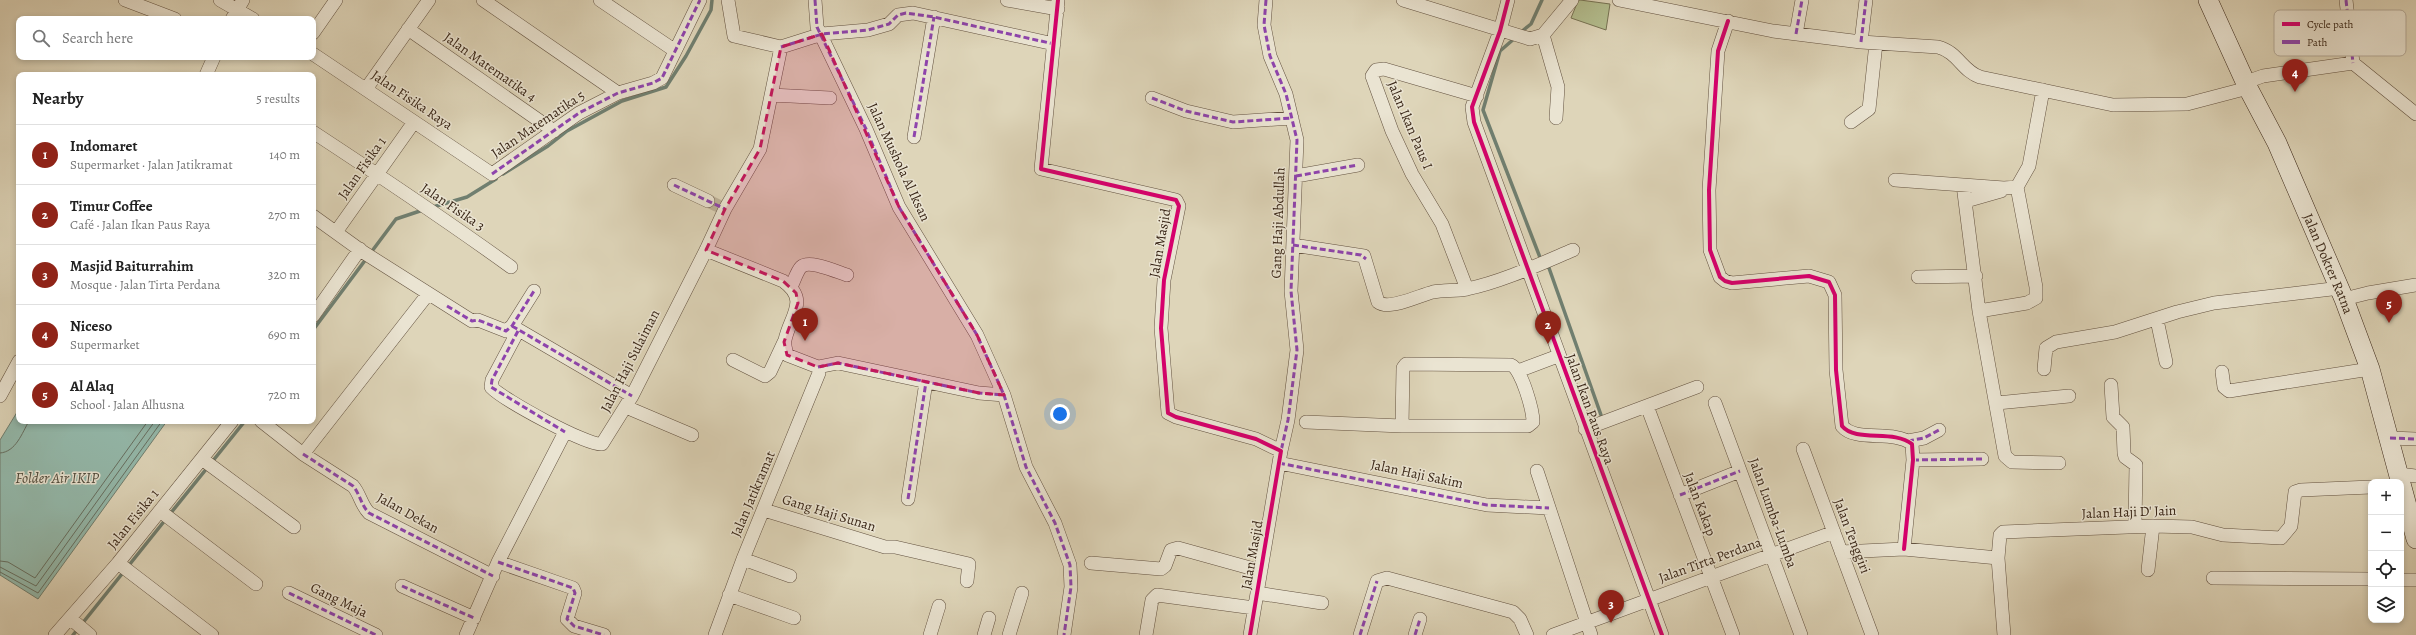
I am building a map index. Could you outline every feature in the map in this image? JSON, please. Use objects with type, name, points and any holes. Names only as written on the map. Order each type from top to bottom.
[{"type":"street","points":[[125,0],[167,16]]},
{"type":"street","points":[[220,0],[248,16]]},
{"type":"street","points":[[316,29],[336,0]]},
{"type":"street","points":[[366,89],[429,0]]},
{"type":"street","points":[[483,0],[618,93]]},
{"type":"street","points":[[600,0],[674,50]]},
{"type":"street","name":"Jalan Matematika 5","points":[[492,174],[579,113],[618,93],[653,83],[662,78],[674,50],[700,0]]},
{"type":"street","points":[[728,0],[734,36],[780,47],[822,34],[868,30],[889,24],[898,15],[906,13],[934,17],[1054,44]]},
{"type":"street","name":"Jalan Mushola Al Iksan","points":[[815,0],[817,27],[822,34],[899,207],[977,335],[1004,395],[1026,467],[1055,523],[1070,565],[1071,587],[1064,635]]},
{"type":"street","points":[[1007,0],[1058,4]]},
{"type":"street","name":"Gang Haji Abdullah","points":[[1266,0],[1264,25],[1270,56],[1286,94],[1297,140],[1291,291],[1297,350],[1288,420],[1280,457]]},
{"type":"street","points":[[1403,0],[1530,39],[1544,35],[1572,0]]},
{"type":"street","name":"Jalan Ikan Paus Raya","points":[[1508,0],[1500,31],[1472,107],[1474,122],[1536,265],[1558,356],[1596,425],[1649,600],[1662,635]]},
{"type":"street","points":[[1620,0],[1773,31],[1861,42],[1947,49],[1957,56],[1973,75],[2113,105],[2187,104],[2247,85],[2263,76],[2353,63]]},
{"type":"street","points":[[1796,34],[1802,0]]},
{"type":"street","points":[[1861,42],[1866,0]]},
{"type":"street","name":"Jalan Dokter Ratna","points":[[2208,0],[2247,85],[2277,143],[2342,294],[2370,369],[2390,438],[2407,485],[2416,539]]},
{"type":"street","points":[[2346,0],[2347,10]]},
{"type":"street","name":"Jalan Masjid","points":[[1058,4],[1041,169],[1176,200],[1179,206],[1164,280],[1161,328],[1168,413],[1176,417],[1256,439],[1280,457],[1250,635]]},
{"type":"street","points":[[914,137],[934,17]]},
{"type":"street","points":[[1728,21],[1718,51],[1709,190],[1710,250],[1720,277],[1724,281],[1732,283],[1809,276],[1829,282],[1836,295],[1836,370],[1842,426],[1847,432],[1854,434],[1888,436],[1908,441],[1924,438],[1939,430]]},
{"type":"street","name":"Jalan Matematika 4","points":[[408,29],[554,131]]},
{"type":"street","points":[[1544,35],[1558,87],[1556,118]]},
{"type":"street","points":[[1851,122],[1869,109],[1876,43]]},
{"type":"street","name":"Jalan Haji Sulaiman","points":[[515,328],[492,380],[491,387],[565,432],[594,445],[602,444],[629,401],[706,250],[725,209],[760,149],[780,47]]},
{"type":"street","name":"Jalan Fisika Raya","points":[[316,56],[492,174]]},
{"type":"street","points":[[2352,56],[2353,63],[2416,114]]},
{"type":"street","points":[[207,72],[213,60]]},
{"type":"street","name":"Jalan Ikan Paus I","points":[[1467,289],[1442,224],[1412,174],[1392,131],[1372,76],[1376,70],[1384,69],[1477,96]]},
{"type":"street","points":[[1966,201],[2010,188],[2029,166],[2043,90]]},
{"type":"street","points":[[771,94],[830,98]]},
{"type":"street","points":[[1152,98],[1186,111],[1234,122],[1292,118]]},
{"type":"street","name":"Jalan Fisika 1","points":[[336,232],[414,122]]},
{"type":"street","name":"Jalan Fisika 3","points":[[316,134],[412,199],[436,212],[511,267]]},
{"type":"street","points":[[1296,176],[1358,165]]},
{"type":"street","points":[[1895,180],[2010,188]]},
{"type":"street","points":[[674,185],[708,201]]},
{"type":"street","points":[[1964,185],[1980,311],[2008,460],[2059,463]]},
{"type":"street","points":[[1980,311],[2027,303],[2036,298],[2036,287],[2010,188]]},
{"type":"street","points":[[316,218],[365,253],[472,321],[478,320],[506,331],[515,328],[534,291]]},
{"type":"street","points":[[1293,245],[1364,256],[1378,302],[1381,305],[1390,305],[1434,292],[1467,289],[1536,265],[1573,250]]},
{"type":"street","points":[[706,250],[783,281],[791,286],[796,294],[798,303],[784,342],[770,372],[765,376],[733,360]]},
{"type":"street","points":[[316,312],[365,253]]},
{"type":"street","points":[[791,286],[801,267],[806,264],[814,264],[847,275]]},
{"type":"street","points":[[1918,277],[1976,276]]},
{"type":"street","points":[[2044,369],[2046,348],[2053,343],[2115,332],[2157,320],[2182,310],[2214,304],[2368,293],[2416,285]]},
{"type":"street","points":[[303,454],[428,294]]},
{"type":"street","points":[[2157,320],[2166,362]]},
{"type":"street","points":[[515,328],[629,401],[692,435]]},
{"type":"street","points":[[784,342],[788,355],[818,367],[838,363],[978,393],[1004,395]]},
{"type":"street","points":[[1518,371],[1558,356]]},
{"type":"street","points":[[1306,422],[1402,426],[1528,426],[1533,422],[1533,414],[1518,371],[1511,365],[1406,364],[1403,368],[1402,426]]},
{"type":"street","points":[[0,396],[16,367]]},
{"type":"street","name":"Jalan Jatikramat","points":[[715,635],[743,559],[819,373],[818,367]]},
{"type":"street","points":[[2222,372],[2224,387],[2229,391],[2370,369]]},
{"type":"street","points":[[908,499],[926,382]]},
{"type":"street","points":[[2110,385],[2113,417],[2123,427],[2125,457],[2136,465],[2135,525]]},
{"type":"street","points":[[1596,425],[1697,387]]},
{"type":"street","points":[[1997,403],[2069,396]]},
{"type":"street","name":"Jalan Lumba-Lumba","points":[[1716,403],[1801,635]]},
{"type":"street","name":"Jalan Kakap","points":[[1647,406],[1733,635]]},
{"type":"street","name":"Jalan Fisika 1","points":[[55,635],[72,621],[124,568],[208,464],[230,424]]},
{"type":"street","name":"Jalan Dekan","points":[[265,424],[303,454],[352,486],[369,513],[493,576]]},
{"type":"street","points":[[466,635],[498,562],[565,432]]},
{"type":"street","points":[[2390,438],[2416,438]]},
{"type":"street","points":[[1904,549],[1913,460],[1912,444],[1908,441]]},
{"type":"street","name":"Jalan Tenggiri","points":[[1802,449],[1872,635]]},
{"type":"street","name":"Jalan Haji Sakim","points":[[1280,457],[1487,505],[1549,508]]},
{"type":"street","points":[[1913,460],[1982,459]]},
{"type":"street","points":[[208,464],[294,527]]},
{"type":"street","points":[[1537,471],[1591,635]]},
{"type":"street","points":[[1680,495],[1740,471]]},
{"type":"street","name":"Jalan Haji D' Jain","points":[[2004,635],[1998,558],[2000,534],[2003,532],[2135,525],[2192,527],[2223,535],[2281,538],[2291,526],[2295,492],[2301,490],[2368,487]]},
{"type":"street","name":"Gang Haji Sunan","points":[[764,510],[885,547],[895,547],[969,564],[968,581]]},
{"type":"street","points":[[165,516],[256,584]]},
{"type":"street","points":[[2148,570],[2153,526]]},
{"type":"street","name":"Jalan Tirta Perdana","points":[[1553,635],[1834,532]]},
{"type":"street","points":[[1091,563],[1161,569],[1165,566],[1171,550],[1178,548],[1261,571]]},
{"type":"street","points":[[1841,552],[1904,549],[1998,558]]},
{"type":"street","points":[[743,559],[790,576]]},
{"type":"street","points":[[498,562],[574,588],[575,593],[567,619],[574,626],[604,635]]},
{"type":"street","points":[[124,568],[212,635]]},
{"type":"street","points":[[1360,635],[1377,581],[1388,578],[1513,612],[1520,619],[1527,635]]},
{"type":"street","points":[[2213,578],[2368,579]]},
{"type":"street","points":[[2404,580],[2416,580]]},
{"type":"street","points":[[402,586],[474,618]]},
{"type":"street","name":"Gang Maja","points":[[289,593],[376,635]]},
{"type":"street","points":[[1009,635],[1022,593]]},
{"type":"street","points":[[1257,593],[1322,603]]},
{"type":"street","points":[[729,595],[794,618]]},
{"type":"street","points":[[1146,635],[1152,600],[1157,595],[1254,608]]},
{"type":"street","points":[[930,635],[939,606]]},
{"type":"street","points":[[984,635],[989,618]]},
{"type":"street","points":[[1415,635],[1420,619]]},
{"type":"street","points":[[72,621],[87,633]]},
{"type":"highlighted area","points":[[822,34],[899,207],[977,335],[1004,395],[979,393],[838,363],[818,367],[787,355],[784,342],[798,303],[796,293],[783,281],[706,250],[725,209],[760,149],[781,47]]},
{"type":"shaded area","points":[[1578,1],[1610,4],[1606,30],[1571,18]]},
{"type":"water","name":"Folder Air IKIP","points":[[16,414],[16,424],[165,424],[38,599],[0,575],[0,440]]},
{"type":"waterway","points":[[503,174],[548,146],[567,131],[622,101],[666,87],[686,56],[711,10],[712,0]]},
{"type":"waterway","points":[[1521,32],[1531,24],[1542,0]]},
{"type":"waterway","points":[[1515,38],[1500,51],[1483,110],[1541,260]]},
{"type":"waterway","points":[[433,207],[467,197],[496,179]]},
{"type":"waterway","points":[[316,326],[396,219],[423,210]]},
{"type":"waterway","points":[[1545,264],[1549,268],[1601,415]]},
{"type":"waterway","points":[[170,514],[243,424]]},
{"type":"waterway","points":[[73,635],[166,519]]},
{"type":"tunnel","points":[[708,201],[725,209]]},
{"type":"marked path","points":[[492,174],[579,113],[618,93],[653,83],[662,78],[700,0]]},
{"type":"marked path","points":[[815,0],[817,27],[866,129],[899,207],[977,335],[1004,395]]},
{"type":"marked path","points":[[1266,0],[1264,25],[1270,56],[1286,94],[1297,140],[1291,291],[1297,350],[1288,420],[1281,451]]},
{"type":"marked path","points":[[1796,34],[1802,0]]},
{"type":"marked path","points":[[1861,42],[1866,0]]},
{"type":"marked path","points":[[2346,0],[2347,10]]},
{"type":"marked path","points":[[781,47],[822,34],[868,30],[889,24],[898,15],[906,13],[934,17],[1054,44]]},
{"type":"marked path","points":[[914,137],[934,17]]},
{"type":"marked path","points":[[2352,56],[2353,63]]},
{"type":"marked path","points":[[1152,98],[1186,111],[1233,122],[1292,118]]},
{"type":"marked path","points":[[1296,176],[1358,165]]},
{"type":"marked path","points":[[674,185],[725,209]]},
{"type":"marked path","points":[[1293,245],[1361,255],[1366,259]]},
{"type":"marked path","points":[[447,306],[472,321],[478,320],[506,331],[512,326],[534,291]]},
{"type":"marked path","points":[[512,326],[632,396]]},
{"type":"marked path","points":[[518,331],[492,380],[491,387],[565,432]]},
{"type":"marked path","points":[[818,367],[838,363],[979,393],[1004,395],[1026,467],[1055,523],[1070,565],[1071,587],[1064,635]]},
{"type":"marked path","points":[[908,499],[926,382]]},
{"type":"marked path","points":[[1908,441],[1924,438],[1939,430]]},
{"type":"marked path","points":[[2390,438],[2416,439]]},
{"type":"marked path","points":[[303,454],[353,486],[364,507],[369,513],[493,576]]},
{"type":"marked path","points":[[1913,460],[1982,459]]},
{"type":"marked path","points":[[1279,463],[1487,505],[1549,508]]},
{"type":"marked path","points":[[1680,495],[1740,471]]},
{"type":"marked path","points":[[498,562],[573,588],[575,593],[567,619],[574,626],[604,635]]},
{"type":"marked path","points":[[1360,635],[1377,581]]},
{"type":"marked path","points":[[402,586],[474,618]]},
{"type":"marked path","points":[[289,593],[376,635]]},
{"type":"marked path","points":[[1415,635],[1420,619]]},
{"type":"cycle path","points":[[1058,0],[1041,169],[1176,200],[1179,206],[1164,280],[1161,328],[1168,413],[1176,417],[1256,439],[1281,451],[1250,635]]},
{"type":"cycle path","points":[[1508,0],[1500,31],[1472,107],[1474,122],[1662,635]]},
{"type":"cycle path","points":[[1728,21],[1718,51],[1709,190],[1710,250],[1720,277],[1725,281],[1732,283],[1809,276],[1829,282],[1835,295],[1836,370],[1842,426],[1848,431],[1856,434],[1895,437],[1912,444],[1913,460],[1904,549]]},
{"type":"place","name":"Niceso","points":[[2295,92]]},
{"type":"place","name":"Al Alaq","points":[[2389,323]]},
{"type":"place","name":"Indomaret","points":[[805,341]]},
{"type":"place","name":"Timur Coffee","points":[[1548,344]]},
{"type":"place","name":"Masjid Baiturrahim","points":[[1611,623]]}]
